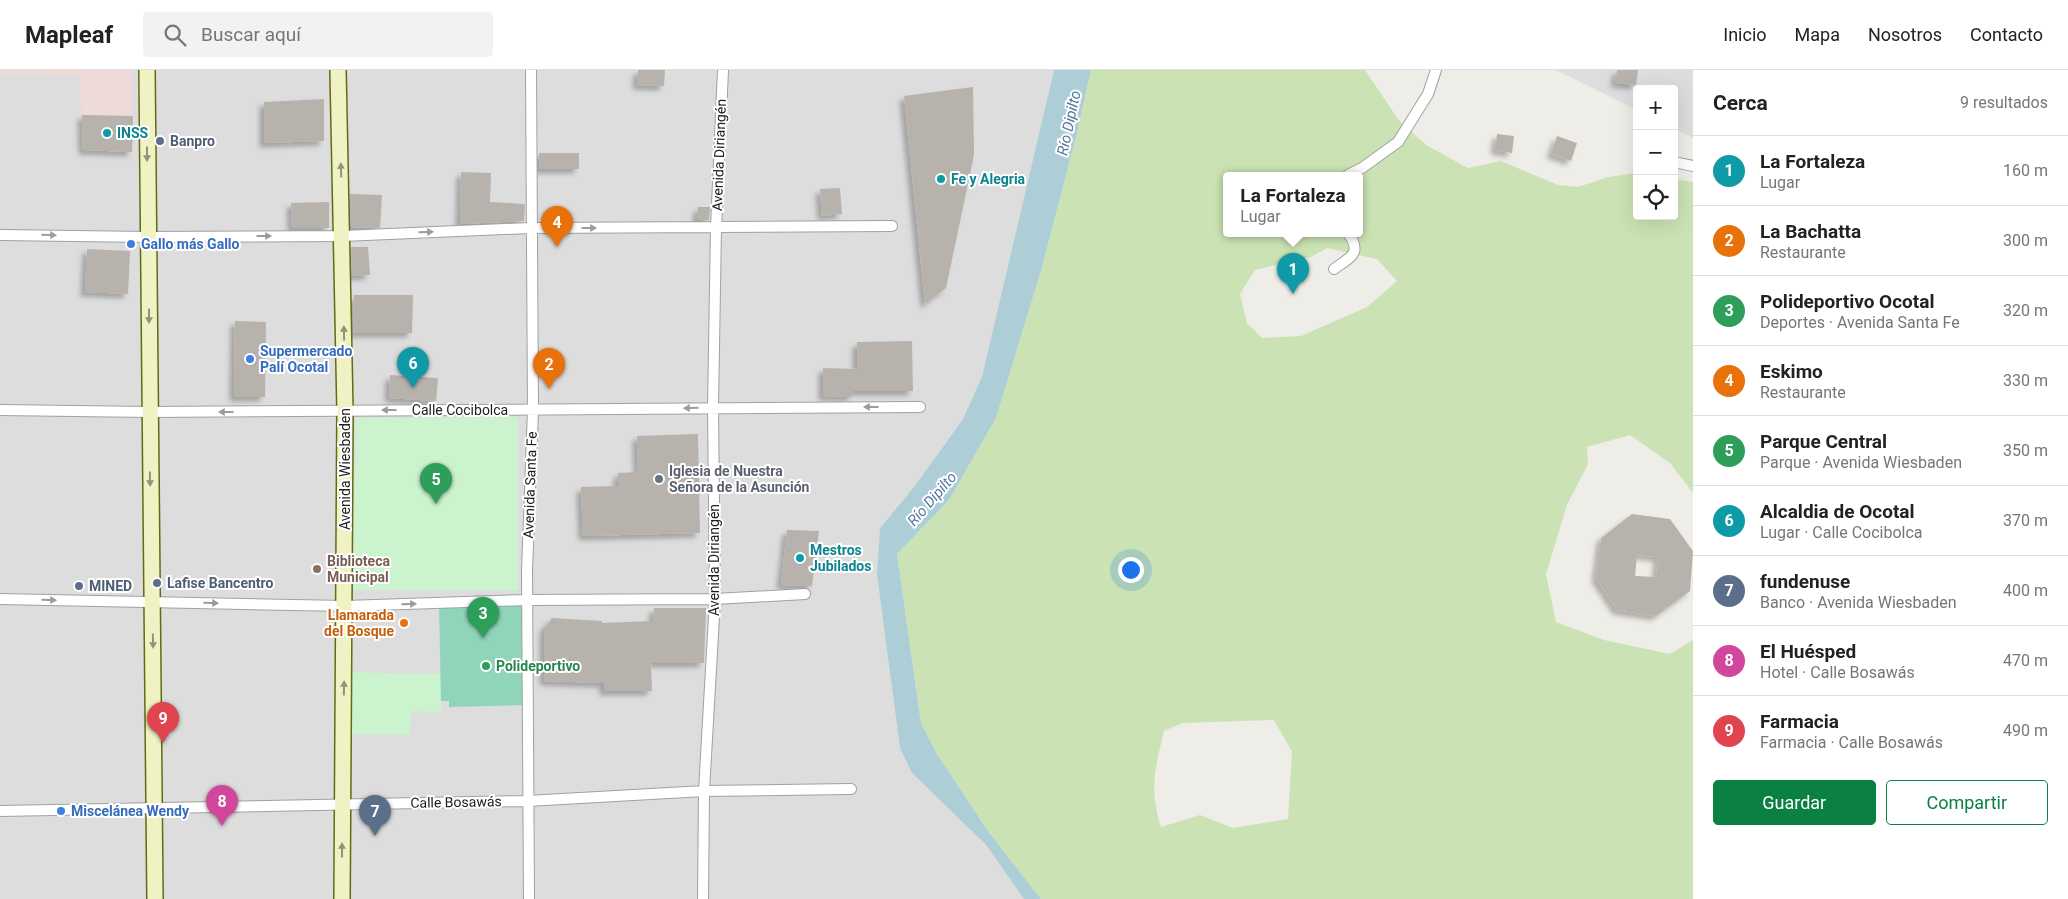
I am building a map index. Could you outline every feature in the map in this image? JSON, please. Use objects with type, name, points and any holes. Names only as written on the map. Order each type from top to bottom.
[{"type":"street","points":[[147,70],[155,899]]},
{"type":"street","name":"Avenida Wiesbaden","points":[[338,70],[343,236],[345,411],[342,899]]},
{"type":"street","name":"Avenida Santa Fe","points":[[529,899],[527,600],[533,410],[530,70]]},
{"type":"street","name":"Avenida Diriangén","points":[[703,899],[704,792],[715,599],[713,407],[716,228],[722,70]]},
{"type":"street","points":[[1354,172],[1398,142],[1428,94],[1436,70]]},
{"type":"street","points":[[1678,163],[1693,166]]},
{"type":"street","points":[[0,234],[148,237],[343,236],[530,228],[892,226]]},
{"type":"street","points":[[1334,270],[1354,254],[1356,250],[1355,243],[1351,237]]},
{"type":"street","name":"Calle Cocibolca","points":[[0,410],[149,412],[920,407]]},
{"type":"street","points":[[0,599],[345,606],[527,600],[715,599],[805,594]]},
{"type":"street","name":"Calle Bosawás","points":[[0,811],[342,803],[527,801],[704,792],[851,789]]},
{"type":"shaded area","points":[[0,70],[1054,70],[983,377],[963,419],[914,487],[880,528],[912,773],[986,845],[1024,899],[0,899]]},
{"type":"shaded area","points":[[0,70],[133,70],[133,116],[82,115],[79,76],[0,74]]},
{"type":"shaded area","points":[[1556,70],[1693,70],[1693,138],[1678,131],[1678,85],[1633,85],[1633,108]]},
{"type":"green space","points":[[1091,70],[1365,70],[1398,119],[1426,145],[1468,168],[1501,161],[1558,185],[1578,187],[1608,177],[1633,174],[1633,220],[1678,220],[1678,180],[1693,182],[1693,493],[1670,463],[1630,435],[1587,447],[1588,464],[1567,505],[1546,574],[1556,622],[1604,640],[1670,654],[1693,640],[1693,899],[1041,899],[988,831],[937,754],[921,723],[897,554],[949,500],[996,418],[1041,271],[1077,133]],"holes":[[[1327,248],[1377,259],[1397,281],[1367,307],[1301,336],[1262,338],[1247,323],[1240,294],[1255,270],[1311,257]],[[1274,720],[1292,752],[1288,819],[1233,828],[1200,815],[1161,827],[1157,814],[1154,790],[1158,757],[1164,731],[1183,723]]]},
{"type":"green space","points":[[518,417],[518,590],[353,590],[356,418]]},
{"type":"green space","name":"Polideportivo","points":[[527,600],[525,705],[449,707],[449,701],[441,701],[439,602]]},
{"type":"green space","points":[[334,672],[440,674],[441,712],[411,711],[410,735],[335,734]]},
{"type":"water","name":"Río Dipilto","points":[[1054,70],[1091,70],[1077,133],[1041,271],[996,418],[949,500],[897,554],[921,723],[937,754],[988,831],[1041,899],[1024,899],[986,845],[912,773],[900,748],[877,574],[880,528],[914,487],[963,419],[982,377]]},
{"type":"building","points":[[638,70],[665,70],[664,86],[637,85]]},
{"type":"building","points":[[1617,70],[1638,70],[1636,85],[1615,83]]},
{"type":"building","name":"Fe y Alegria","points":[[973,87],[974,155],[946,288],[925,304],[904,96]]},
{"type":"building","points":[[324,99],[324,141],[264,143],[264,102]]},
{"type":"building","name":"INSS","points":[[82,115],[133,116],[132,152],[83,150]]},
{"type":"building","points":[[1497,134],[1514,136],[1512,153],[1495,150]]},
{"type":"building","points":[[1557,136],[1577,143],[1571,161],[1551,154]]},
{"type":"building","points":[[539,153],[579,153],[579,169],[539,169]]},
{"type":"building","points":[[461,172],[491,173],[490,202],[525,204],[524,221],[460,224]]},
{"type":"building","points":[[840,188],[842,214],[822,216],[820,189]]},
{"type":"building","points":[[350,194],[382,195],[380,228],[351,227]]},
{"type":"building","points":[[329,202],[329,228],[292,228],[291,203]]},
{"type":"building","points":[[698,207],[710,207],[709,220],[697,220]]},
{"type":"building","points":[[351,247],[368,247],[370,275],[352,276]]},
{"type":"building","points":[[87,249],[130,251],[128,294],[85,292]]},
{"type":"building","points":[[354,295],[413,295],[412,333],[353,333]]},
{"type":"building","name":"Supermercado Palí Ocotal","points":[[235,321],[266,322],[265,397],[234,397]]},
{"type":"building","points":[[912,341],[913,391],[853,391],[852,397],[823,396],[823,368],[857,369],[857,342]]},
{"type":"building","points":[[390,375],[438,378],[436,401],[389,398]]},
{"type":"building","name":"Iglesia de Nuestra Señora de la Asunción","points":[[698,434],[700,533],[583,536],[581,487],[618,486],[618,473],[638,472],[637,436]]},
{"type":"building","points":[[1632,514],[1670,519],[1693,551],[1690,591],[1656,616],[1617,610],[1596,578],[1601,538]],"holes":[[[1637,555],[1658,557],[1656,577],[1635,576]]]},
{"type":"building","name":"Mestros Jubilados","points":[[787,530],[819,531],[812,586],[781,585]]},
{"type":"building","points":[[654,608],[706,608],[704,663],[651,663],[652,691],[604,691],[604,683],[544,681],[544,628],[552,618],[602,621],[602,623],[653,621]]},
{"type":"place","name":"INSS","points":[[107,133]]},
{"type":"place","name":"Banpro","points":[[160,141]]},
{"type":"place","name":"Fe y Alegria","points":[[941,179]]},
{"type":"place","name":"Gallo más Gallo","points":[[131,244]]},
{"type":"place","name":"Eskimo","points":[[557,247]]},
{"type":"place","name":"La Fortaleza","points":[[1293,294]]},
{"type":"place","name":"Supermercado Palí Ocotal","points":[[250,359]]},
{"type":"place","name":"Alcaldia de Ocotal","points":[[413,388]]},
{"type":"place","name":"La Bachatta","points":[[549,389]]},
{"type":"place","name":"Iglesia de Nuestra Señora de la Asunción","points":[[659,479]]},
{"type":"place","name":"Parque Central","points":[[436,504]]},
{"type":"place","name":"Mestros Jubilados","points":[[800,558]]},
{"type":"place","name":"Biblioteca Municipal","points":[[317,569]]},
{"type":"place","name":"Lafise Bancentro","points":[[157,583]]},
{"type":"place","name":"MINED","points":[[79,586]]},
{"type":"place","name":"Llamarada del Bosque","points":[[404,623]]},
{"type":"place","name":"Polideportivo Ocotal","points":[[483,638]]},
{"type":"place","name":"Polideportivo","points":[[486,666]]},
{"type":"place","name":"Farmacia","points":[[163,743]]},
{"type":"place","name":"Miscelánea Wendy","points":[[61,811]]},
{"type":"place","name":"El Huésped","points":[[222,826]]},
{"type":"place","name":"fundenuse","points":[[375,836]]}]
